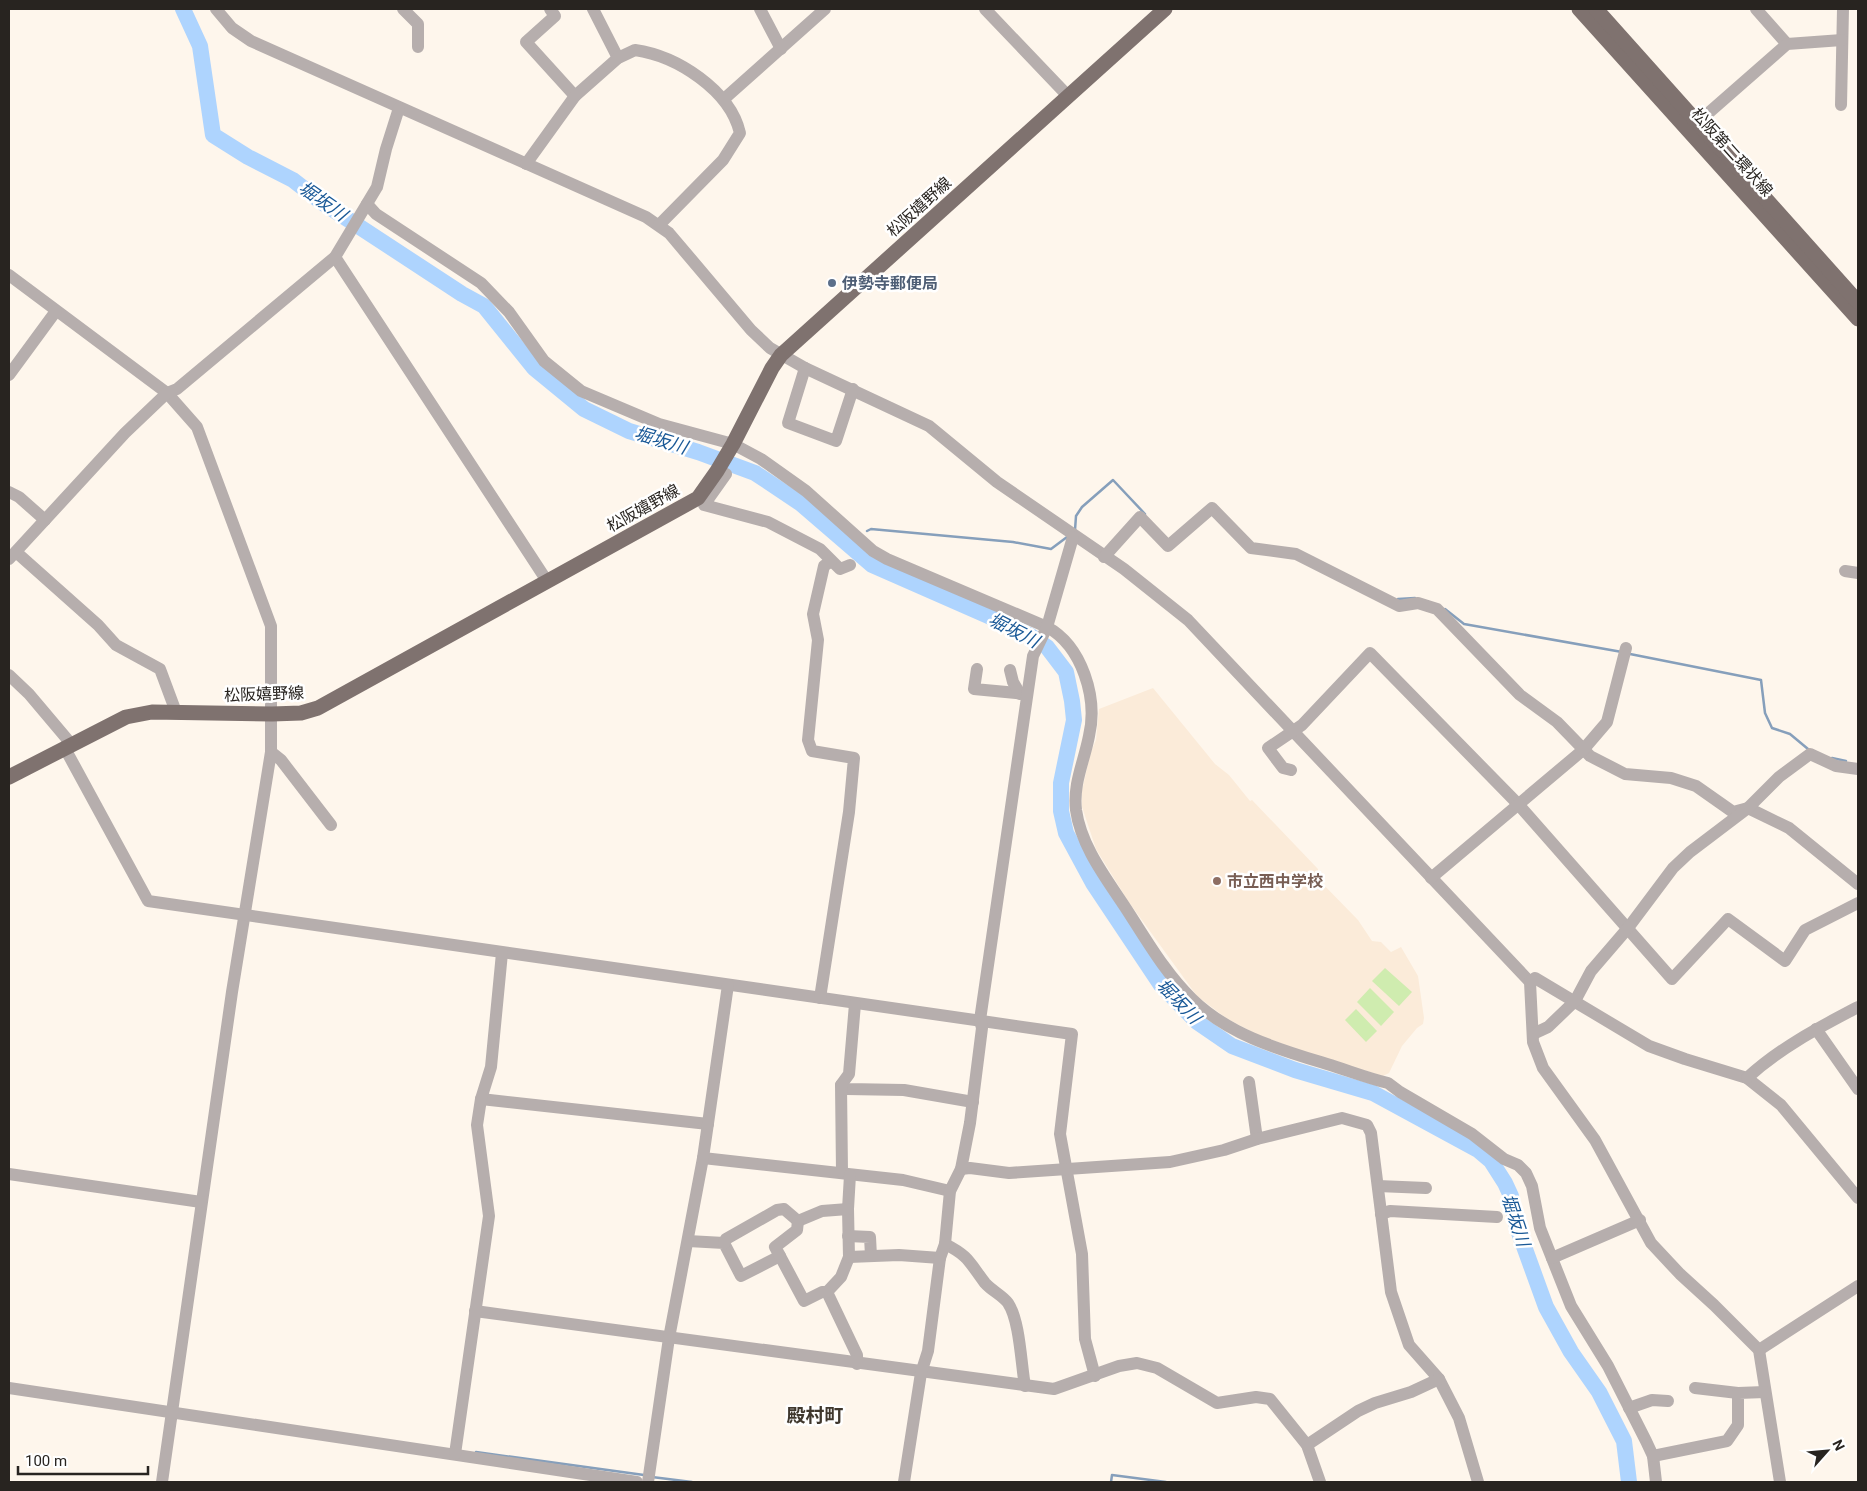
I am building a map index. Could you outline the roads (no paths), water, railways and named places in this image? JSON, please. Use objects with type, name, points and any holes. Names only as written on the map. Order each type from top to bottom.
[{"type":"main road","name":"松阪嬉野線","points":[[9,777],[66,746],[126,717],[152,712],[272,714],[301,712],[318,708],[698,498],[733,444],[772,368],[781,356],[1165,9]]},
{"type":"main road","name":"松阪第二環状線","points":[[1579,9],[1858,319]]},
{"type":"main road","name":"松阪第二環状線","points":[[1596,9],[1858,302]]},
{"type":"street","points":[[216,9],[241,35],[399,108],[636,212],[659,225],[682,247],[751,330],[781,356],[929,426],[997,482],[1070,534],[1124,569],[1188,620],[1530,982],[1533,1042],[1543,1068],[1595,1140],[1651,1243],[1680,1274],[1759,1350],[1780,1482]]},
{"type":"street","points":[[403,9],[418,24],[418,47]]},
{"type":"street","points":[[550,9],[555,16],[526,42],[575,96]]},
{"type":"street","points":[[593,9],[618,58]]},
{"type":"street","points":[[760,9],[781,48]]},
{"type":"street","points":[[724,99],[825,9]]},
{"type":"street","points":[[985,9],[1068,96]]},
{"type":"street","points":[[1756,9],[1787,44]]},
{"type":"street","points":[[1841,105],[1843,9]]},
{"type":"street","points":[[1697,123],[1787,44],[1842,40]]},
{"type":"street","points":[[526,164],[575,96],[618,58],[635,50],[671,61],[699,78],[724,99],[739,128],[739,137],[723,160],[659,225]]},
{"type":"street","points":[[176,712],[160,668],[116,645],[98,625],[12,555],[125,433],[167,393],[177,389],[334,257],[377,186],[399,108]]},
{"type":"street","points":[[366,206],[482,283],[509,312],[544,361],[581,391],[659,424],[733,444],[761,459],[806,491],[873,551],[1060,636],[1074,653],[1080,665],[1090,700],[1090,734],[1079,768],[1075,796],[1084,835],[1105,877],[1167,971],[1199,1006],[1231,1029],[1284,1050],[1388,1083],[1472,1134],[1504,1159],[1518,1165],[1526,1173],[1532,1186],[1540,1228],[1571,1306],[1608,1366],[1653,1456],[1656,1482]]},
{"type":"street","points":[[334,257],[547,581]]},
{"type":"street","points":[[9,276],[167,393],[197,427],[271,626],[271,752],[201,1202],[162,1482]]},
{"type":"street","points":[[9,375],[56,311]]},
{"type":"street","points":[[805,368],[788,423],[836,441],[853,389]]},
{"type":"street","points":[[717,471],[726,474],[704,505],[768,522],[820,549],[840,569],[850,565]]},
{"type":"street","points":[[9,492],[19,496],[45,520]]},
{"type":"street","points":[[1104,557],[1140,517],[1168,546],[1212,508],[1251,548],[1296,554],[1400,606],[1418,603],[1438,609],[1520,695],[1557,722],[1590,756],[1625,774],[1671,778],[1696,786],[1733,812],[1748,808],[1789,828],[1858,884]]},
{"type":"street","points":[[904,1482],[922,1373],[928,1351],[940,1258],[945,1244],[950,1191],[961,1169],[973,1102],[982,1028],[980,1020],[1002,882],[1023,694],[1033,656],[1046,629],[1070,534]]},
{"type":"street","points":[[820,998],[849,812],[854,758],[812,751],[808,740],[818,640],[814,614],[824,566],[832,561]]},
{"type":"street","points":[[1845,571],[1858,574]]},
{"type":"street","points":[[1291,770],[1284,768],[1268,748],[1302,725],[1370,653],[1517,803],[1672,979],[1728,919],[1785,961],[1805,930],[1858,903]]},
{"type":"street","points":[[1431,878],[1517,803],[1583,750],[1607,722],[1625,653]]},
{"type":"street","points":[[977,669],[974,689],[1023,694]]},
{"type":"street","points":[[1010,670],[1013,682],[1023,694]]},
{"type":"street","points":[[9,675],[29,694],[67,739],[68,754],[148,901],[1072,1034],[1060,1134],[1084,1268],[1085,1339],[1095,1376]]},
{"type":"street","points":[[271,752],[281,760],[331,824]]},
{"type":"street","points":[[1533,1034],[1548,1027],[1575,1000],[1591,971],[1628,928],[1673,868],[1690,852],[1748,808],[1779,777],[1810,754],[1836,766],[1858,769]]},
{"type":"street","points":[[455,1450],[489,1216],[477,1125],[491,1067],[502,953]]},
{"type":"street","points":[[1530,982],[1535,978],[1575,1000],[1649,1046],[1747,1078],[1781,1105],[1858,1198]]},
{"type":"street","points":[[9,1388],[172,1414],[455,1450],[646,1479],[704,1158],[728,986]]},
{"type":"street","points":[[724,1243],[726,1239],[778,1210],[784,1209],[798,1221],[798,1230],[775,1247],[804,1301],[822,1292],[827,1292],[840,1277],[849,1257],[842,1085],[849,1074],[855,1004]]},
{"type":"street","points":[[1747,1078],[1770,1057],[1816,1028],[1858,1008]]},
{"type":"street","points":[[1816,1028],[1858,1089]]},
{"type":"street","points":[[1249,1082],[1257,1139]]},
{"type":"street","points":[[842,1085],[847,1089],[904,1090],[973,1102]]},
{"type":"street","points":[[482,1099],[708,1124]]},
{"type":"street","points":[[961,1169],[970,1168],[1009,1173],[1170,1162],[1224,1150],[1257,1139],[1342,1118],[1367,1125],[1371,1132],[1391,1292],[1409,1345],[1439,1379],[1459,1418],[1478,1482]]},
{"type":"street","points":[[704,1158],[904,1180],[950,1191]]},
{"type":"street","points":[[9,1174],[201,1202]]},
{"type":"street","points":[[1378,1186],[1426,1188]]},
{"type":"street","points":[[798,1221],[822,1211],[848,1209]]},
{"type":"street","points":[[1381,1214],[1390,1211],[1497,1217]]},
{"type":"street","points":[[1552,1258],[1640,1220]]},
{"type":"street","points":[[848,1236],[870,1237],[870,1256]]},
{"type":"street","points":[[688,1241],[724,1243]]},
{"type":"street","points":[[724,1243],[741,1276],[780,1256]]},
{"type":"street","points":[[945,1244],[967,1256],[988,1286],[1010,1306],[1025,1386]]},
{"type":"street","points":[[849,1257],[940,1258]]},
{"type":"street","points":[[1759,1350],[1858,1286]]},
{"type":"street","points":[[827,1292],[857,1354],[857,1364]]},
{"type":"street","points":[[475,1311],[922,1373],[1054,1389],[1095,1376],[1124,1364],[1143,1364],[1157,1368],[1217,1403],[1266,1397],[1277,1405],[1307,1445],[1320,1482]]},
{"type":"street","points":[[1307,1445],[1358,1411],[1375,1403],[1411,1392],[1439,1379]]},
{"type":"street","points":[[1695,1388],[1738,1394],[1765,1392]]},
{"type":"street","points":[[1653,1456],[1727,1442],[1738,1425],[1738,1394]]},
{"type":"street","points":[[1629,1408],[1652,1400],[1668,1401]]},
{"type":"waterway","name":"堀坂川","points":[[183,9],[200,46],[213,135],[248,157],[293,180],[320,201],[462,294],[484,306],[534,368],[584,409],[629,431],[698,452],[755,473],[800,503],[872,565],[995,619],[1031,636],[1047,647],[1066,672],[1074,720],[1061,783],[1061,811],[1066,833],[1093,883],[1161,985],[1197,1022],[1232,1046],[1295,1070],[1373,1093],[1478,1150],[1491,1161],[1511,1196],[1517,1227],[1546,1307],[1571,1352],[1599,1392],[1624,1441],[1629,1482]]},
{"type":"waterway","points":[[1075,530],[1076,516],[1082,507],[1113,480],[1145,514]]},
{"type":"waterway","points":[[867,531],[871,529],[1013,542],[1051,549],[1067,537]]},
{"type":"waterway","points":[[1398,599],[1415,598]]},
{"type":"waterway","points":[[1445,609],[1464,624],[1622,652]]},
{"type":"waterway","points":[[1630,654],[1761,680],[1765,713],[1772,728],[1790,734],[1808,749]]},
{"type":"waterway","points":[[1832,758],[1846,761]]},
{"type":"waterway","points":[[476,1452],[644,1475]]},
{"type":"waterway","points":[[1111,1482],[1112,1475],[1166,1482]]},
{"type":"waterway","points":[[652,1477],[692,1482]]},
{"type":"place","name":"伊勢寺郵便局","points":[[832,283]]},
{"type":"place","name":"市立西中学校","points":[[1217,881]]},
{"type":"district","name":"殿村町","points":[[815,1415]]}]
